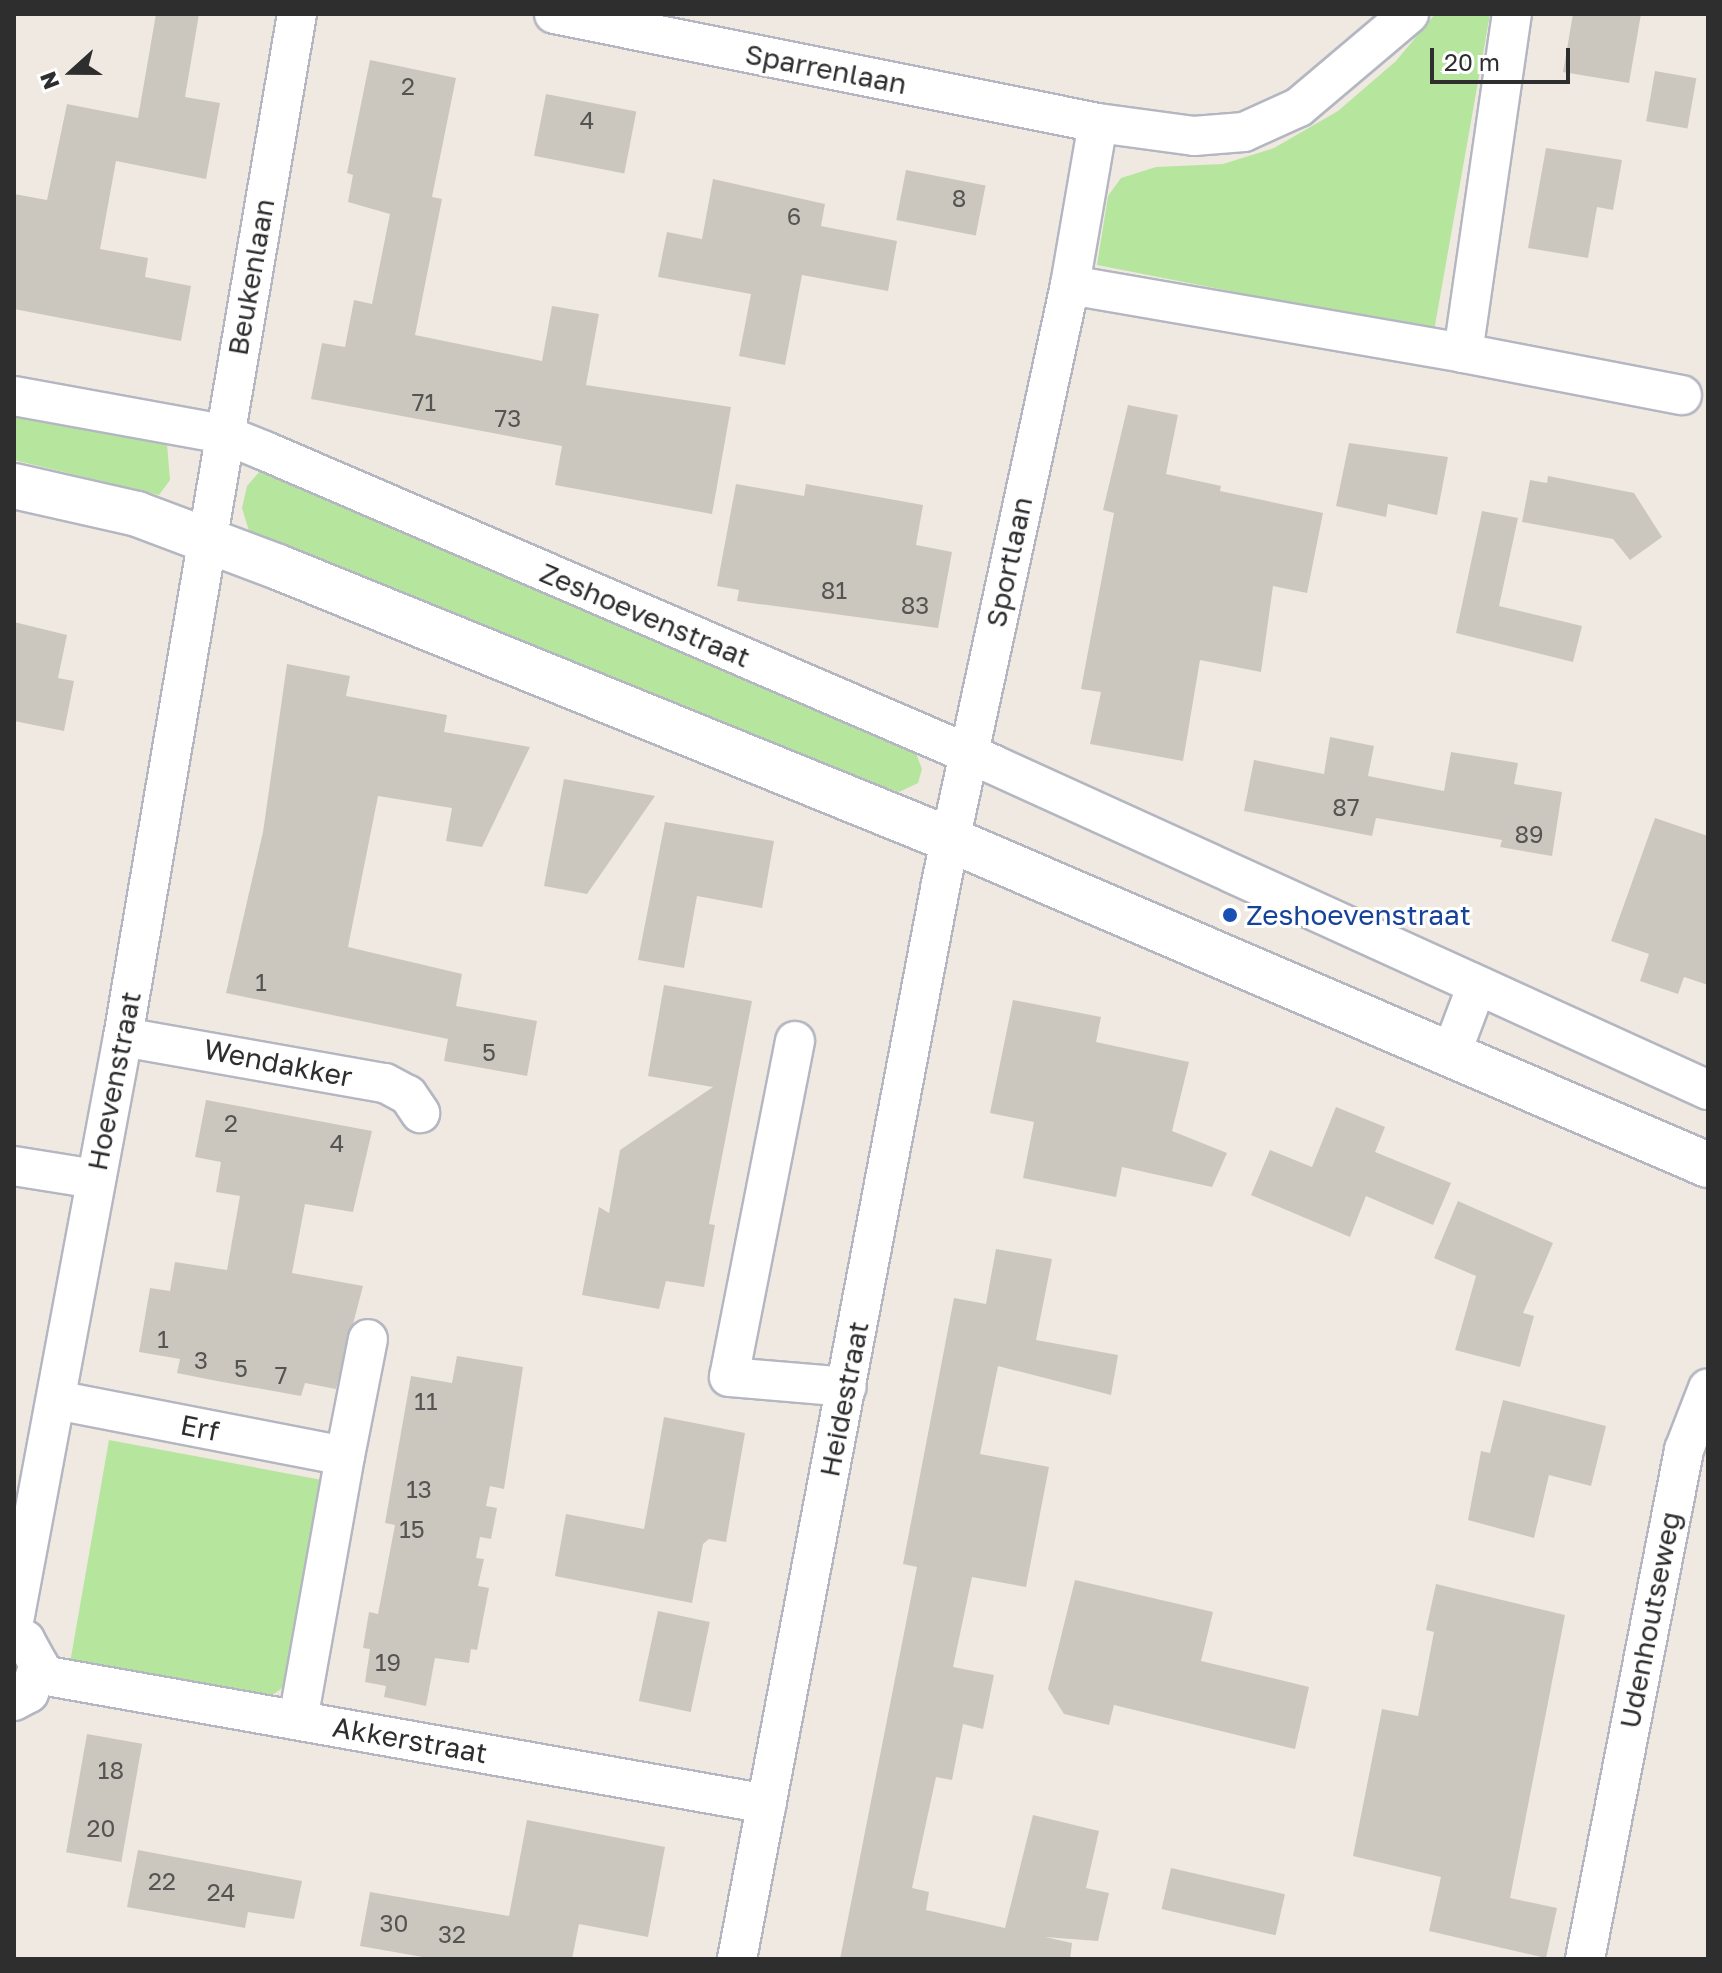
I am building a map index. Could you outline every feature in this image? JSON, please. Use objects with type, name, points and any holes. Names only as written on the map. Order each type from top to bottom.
[{"type":"street","name":"Beukenlaan","points":[[207,540],[297,14]]},
{"type":"street","name":"Sparrenlaan","points":[[554,14],[1098,123]]},
{"type":"street","points":[[1098,123],[1194,136],[1244,132],[1299,107],[1409,14]]},
{"type":"street","points":[[1463,353],[1512,14]]},
{"type":"street","name":"Sportlaan","points":[[951,840],[1070,285],[1098,123]]},
{"type":"street","points":[[1070,285],[1463,353],[1682,395]]},
{"type":"street","name":"Zeshoevenstraat","points":[[14,396],[223,434],[967,754],[1476,988],[1708,1090]]},
{"type":"street","points":[[14,486],[137,514],[207,540],[951,840],[1708,1165]]},
{"type":"street","name":"Hoevenstraat","points":[[14,1621],[123,1037],[207,540]]},
{"type":"street","name":"Heidestraat","points":[[737,1959],[951,840]]},
{"type":"street","points":[[1451,1054],[1476,988]]},
{"type":"street","name":"Wendakker","points":[[123,1037],[385,1083],[408,1095],[420,1113]]},
{"type":"street","points":[[795,1041],[729,1377],[847,1387]]},
{"type":"street","points":[[14,1166],[95,1179]]},
{"type":"street","points":[[298,1720],[368,1339]]},
{"type":"street","name":"Udenhoutseweg","points":[[1585,1959],[1684,1450],[1708,1388]]},
{"type":"street","name":"Erf","points":[[56,1400],[345,1456]]},
{"type":"street","points":[[14,1636],[25,1640],[39,1665],[29,1693],[14,1701]]},
{"type":"street","name":"Akkerstraat","points":[[53,1677],[767,1804]]},
{"type":"green space","points":[[1435,14],[1490,14],[1434,331],[1097,265],[1108,196],[1121,178],[1156,167],[1223,164],[1274,148],[1338,111],[1396,61]]},
{"type":"green space","points":[[14,408],[141,433],[167,444],[170,480],[159,495],[14,460]]},
{"type":"green space","points":[[260,471],[914,748],[922,769],[918,783],[899,792],[825,766],[249,531],[242,508],[247,486]]},
{"type":"green space","points":[[109,1440],[322,1480],[292,1681],[268,1698],[70,1663]]},
{"type":"building","points":[[156,14],[199,14],[185,97],[220,103],[206,179],[116,161],[100,249],[148,258],[145,277],[191,286],[181,341],[14,309],[14,194],[47,200],[67,104],[138,118]]},
{"type":"building","points":[[1573,14],[1641,14],[1629,83],[1563,72]]},
{"type":"building","points":[[370,60],[456,78],[432,197],[442,199],[415,335],[542,361],[552,306],[599,314],[586,385],[731,407],[712,514],[555,485],[562,446],[311,399],[322,343],[345,347],[354,300],[372,304],[390,214],[348,202],[353,175],[347,173]]},
{"type":"building","points":[[1655,71],[1696,78],[1688,129],[1646,121]]},
{"type":"building","points":[[546,94],[636,112],[624,173],[534,156]]},
{"type":"building","points":[[1546,148],[1622,160],[1613,210],[1597,207],[1588,258],[1528,248]]},
{"type":"building","points":[[906,170],[986,185],[976,236],[896,220]]},
{"type":"building","points":[[713,179],[825,204],[821,226],[897,241],[888,291],[802,275],[785,365],[739,356],[751,294],[658,277],[667,232],[702,239]]},
{"type":"building","points":[[1128,405],[1178,415],[1166,474],[1221,486],[1220,491],[1323,513],[1307,593],[1273,586],[1261,672],[1200,660],[1183,761],[1090,744],[1101,692],[1081,689],[1114,513],[1103,510]]},
{"type":"building","points":[[1349,443],[1448,457],[1437,515],[1388,504],[1386,517],[1336,506]]},
{"type":"building","points":[[1548,476],[1634,493],[1662,537],[1630,560],[1613,539],[1522,522],[1530,480],[1547,483]]},
{"type":"building","points":[[736,484],[804,496],[806,484],[923,505],[916,545],[952,552],[938,628],[737,601],[739,590],[717,586]]},
{"type":"building","points":[[1482,511],[1518,518],[1499,606],[1582,626],[1573,662],[1456,633]]},
{"type":"building","points":[[14,622],[67,635],[58,678],[74,681],[64,731],[14,721]]},
{"type":"building","points":[[287,664],[350,676],[346,696],[447,715],[444,732],[530,747],[482,847],[446,841],[452,808],[378,796],[348,947],[462,974],[456,1006],[537,1021],[527,1076],[444,1061],[448,1039],[226,993],[263,832]]},
{"type":"building","points":[[1330,737],[1374,746],[1368,776],[1444,791],[1451,752],[1518,763],[1514,784],[1562,792],[1552,856],[1500,847],[1502,840],[1376,818],[1372,836],[1244,811],[1254,760],[1324,774]]},
{"type":"building","points":[[564,779],[655,796],[587,894],[544,886]]},
{"type":"building","points":[[1655,818],[1708,836],[1708,985],[1684,977],[1678,994],[1640,981],[1649,954],[1611,941]]},
{"type":"building","points":[[665,822],[774,841],[762,908],[697,896],[684,968],[638,960]]},
{"type":"building","points":[[664,985],[752,1001],[709,1224],[715,1225],[704,1287],[666,1281],[659,1309],[582,1295],[599,1207],[609,1213],[620,1150],[713,1087],[648,1076]]},
{"type":"building","points":[[1013,1000],[1101,1017],[1096,1042],[1189,1062],[1172,1131],[1227,1153],[1212,1187],[1122,1167],[1116,1197],[1023,1178],[1034,1122],[990,1113]]},
{"type":"building","points":[[206,1100],[372,1131],[353,1212],[305,1204],[292,1273],[363,1286],[336,1389],[305,1383],[301,1396],[217,1381],[177,1373],[180,1359],[139,1352],[150,1288],[170,1291],[175,1262],[227,1270],[240,1196],[216,1192],[221,1162],[195,1157]]},
{"type":"building","points":[[1336,1107],[1385,1127],[1375,1152],[1451,1183],[1433,1225],[1366,1196],[1350,1237],[1251,1195],[1270,1150],[1312,1167]]},
{"type":"building","points":[[1458,1201],[1553,1243],[1523,1313],[1534,1316],[1520,1367],[1455,1350],[1476,1276],[1434,1258]]},
{"type":"building","points":[[996,1249],[1052,1259],[1036,1340],[1118,1355],[1111,1395],[998,1366],[980,1454],[1049,1467],[1026,1587],[972,1577],[953,1667],[994,1675],[983,1729],[963,1724],[952,1780],[936,1777],[912,1888],[929,1892],[926,1910],[1005,1928],[1033,1815],[1099,1831],[1086,1888],[1109,1893],[1098,1941],[1045,1937],[1072,1943],[1070,1959],[840,1959],[917,1567],[903,1564],[954,1298],[986,1304]]},
{"type":"building","points":[[457,1356],[523,1367],[504,1489],[490,1486],[486,1506],[497,1508],[491,1539],[480,1537],[476,1558],[484,1559],[478,1586],[489,1588],[477,1650],[471,1649],[469,1663],[435,1658],[426,1706],[384,1697],[386,1686],[365,1682],[370,1649],[363,1648],[369,1612],[378,1614],[395,1525],[385,1523],[411,1376],[452,1383]]},
{"type":"building","points":[[1503,1400],[1606,1426],[1591,1486],[1549,1475],[1534,1538],[1468,1520],[1481,1451],[1490,1453]]},
{"type":"building","points":[[664,1417],[745,1433],[726,1542],[709,1539],[703,1544],[692,1603],[555,1576],[566,1514],[644,1529]]},
{"type":"building","points":[[1075,1580],[1213,1612],[1201,1661],[1309,1687],[1295,1749],[1114,1705],[1109,1725],[1064,1714],[1048,1689]]},
{"type":"building","points":[[1436,1584],[1565,1615],[1510,1898],[1557,1908],[1546,1958],[1429,1931],[1441,1877],[1353,1856],[1382,1709],[1418,1716],[1434,1632],[1426,1630]]},
{"type":"building","points":[[658,1611],[710,1622],[691,1712],[639,1701]]},
{"type":"building","points":[[87,1734],[142,1744],[121,1862],[66,1852]]},
{"type":"building","points":[[527,1820],[665,1847],[648,1937],[579,1924],[572,1959],[434,1959],[360,1946],[370,1892],[509,1916]]},
{"type":"building","points":[[138,1850],[302,1881],[294,1919],[248,1912],[245,1928],[127,1907]]},
{"type":"building","points":[[1171,1868],[1285,1894],[1276,1935],[1162,1909]]},
{"type":"place","name":"Zeshoevenstraat","points":[[1230,915]]}]
